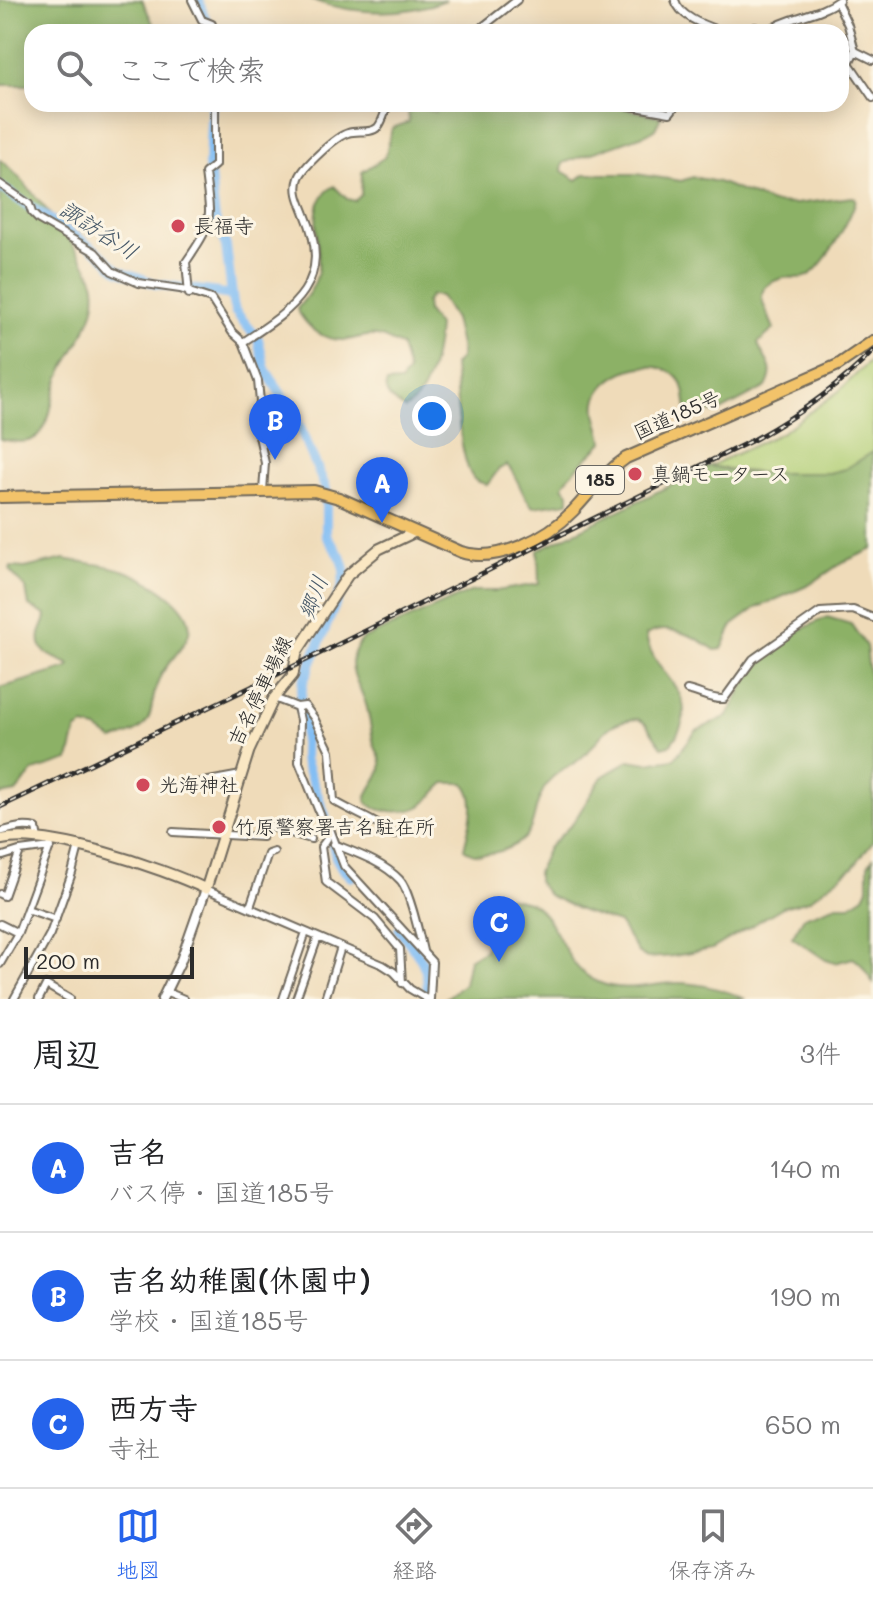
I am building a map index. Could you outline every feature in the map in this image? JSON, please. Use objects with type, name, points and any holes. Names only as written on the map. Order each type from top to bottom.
[{"type":"highway","name":"国道185号","points":[[0,497],[263,491],[325,493],[470,555],[492,556],[565,519],[604,475],[626,458],[838,365],[873,341]]},
{"type":"main road","name":"吉名停車場線","points":[[206,889],[254,739],[274,698],[293,675],[297,652],[345,578],[379,549],[415,532]]},
{"type":"main road","points":[[0,840],[17,837],[79,846],[206,889]]},
{"type":"street","points":[[192,0],[208,24]]},
{"type":"street","points":[[486,24],[517,0]]},
{"type":"street","points":[[675,0],[683,14],[705,24]]},
{"type":"street","points":[[780,24],[831,7],[838,1],[848,24]]},
{"type":"street","points":[[849,29],[855,51],[873,60]]},
{"type":"street","points":[[849,58],[855,51]]},
{"type":"street","points":[[849,68],[873,98]]},
{"type":"street","points":[[189,290],[186,262],[205,235],[211,219],[205,173],[215,165],[215,112]]},
{"type":"street","points":[[243,342],[294,304],[313,274],[315,242],[297,195],[299,178],[339,138],[347,133],[374,130],[385,112]]},
{"type":"street","points":[[0,184],[30,208],[39,220],[95,252],[112,271],[139,283],[189,290],[211,299],[232,332],[243,342],[258,381],[260,402],[257,427],[265,463],[263,491]]},
{"type":"street","points":[[687,690],[702,693],[713,700],[724,699],[753,659],[820,612],[853,610],[873,618]]},
{"type":"street","points":[[274,698],[300,707],[314,718],[333,762],[333,800],[382,825],[394,835]]},
{"type":"street","points":[[184,999],[164,996],[206,889],[383,965],[394,972],[402,983],[426,998],[432,962],[344,866],[334,844],[299,762],[300,707]]},
{"type":"street","points":[[171,788],[241,775]]},
{"type":"street","points":[[326,824],[327,839],[321,847],[324,876],[335,890],[375,919],[396,944],[401,959],[402,983]]},
{"type":"street","points":[[0,832],[19,825],[31,827],[36,828],[38,839]]},
{"type":"street","points":[[173,832],[262,837],[267,826],[311,839]]},
{"type":"street","points":[[0,857],[52,844]]},
{"type":"street","points":[[0,964],[18,933],[52,844]]},
{"type":"street","points":[[334,844],[377,863],[401,881],[420,933],[423,951]]},
{"type":"street","points":[[14,999],[50,934],[79,846]]},
{"type":"street","points":[[0,894],[4,896],[20,851]]},
{"type":"street","points":[[250,907],[268,854],[274,852]]},
{"type":"street","points":[[27,909],[56,919]]},
{"type":"street","points":[[0,924],[18,933]]},
{"type":"street","points":[[283,999],[306,932]]},
{"type":"street","points":[[296,999],[318,937]]},
{"type":"street","points":[[325,999],[341,947]]},
{"type":"street","points":[[39,999],[46,985],[70,999]]},
{"type":"green space","points":[[0,0],[142,0],[153,24],[24,24],[24,85],[0,85]]},
{"type":"green space","points":[[310,0],[446,0],[413,9],[378,12]]},
{"type":"green space","points":[[408,112],[640,112],[661,117],[655,129],[563,163],[562,171],[577,180],[585,174],[636,174],[681,181],[693,177],[718,182],[772,203],[856,199],[849,218],[820,265],[805,277],[770,283],[762,294],[774,329],[758,343],[771,373],[766,387],[717,413],[687,409],[682,384],[674,374],[663,368],[650,366],[624,372],[603,387],[597,398],[596,415],[603,442],[565,482],[563,486],[569,493],[569,502],[533,507],[507,465],[499,469],[487,485],[475,480],[470,472],[459,426],[454,365],[460,359],[461,350],[454,319],[440,296],[431,295],[426,302],[427,312],[438,326],[430,372],[420,394],[405,409],[386,391],[387,383],[400,382],[408,372],[401,346],[376,336],[344,340],[329,338],[310,327],[297,309],[317,276],[316,224],[319,202],[334,186],[347,199],[355,201],[361,195],[362,172],[385,157],[392,128],[409,122]]},
{"type":"green space","points":[[0,160],[54,219],[82,258],[95,286],[93,311],[58,382],[47,422],[40,434],[21,442],[0,439]]},
{"type":"green space","points":[[873,358],[873,452],[860,462],[846,469],[818,474],[710,466],[781,433],[839,391]]},
{"type":"green space","points":[[873,452],[873,549],[843,562],[809,585],[756,608],[733,625],[722,649],[715,650],[700,640],[673,631],[655,631],[646,635],[650,650],[682,699],[684,712],[681,727],[670,745],[662,747],[646,724],[638,719],[610,727],[580,759],[550,780],[537,804],[528,833],[510,847],[493,853],[478,854],[464,849],[472,806],[469,790],[464,783],[445,783],[421,806],[408,810],[384,810],[366,801],[381,767],[367,708],[352,666],[356,648],[363,639],[472,591],[496,591],[539,584],[538,550],[710,466],[742,473],[829,473],[845,469]]},
{"type":"green space","points":[[64,559],[118,569],[158,587],[186,615],[188,636],[160,677],[149,717],[139,729],[113,740],[97,729],[84,726],[76,731],[69,760],[33,771],[16,792],[0,795],[0,688],[70,665],[41,647],[40,634],[46,615],[29,606],[26,588],[10,571],[11,567],[25,568]]},
{"type":"green space","points":[[827,617],[851,624],[866,646],[873,709],[873,841],[853,867],[809,900],[783,907],[712,949],[674,956],[647,958],[639,954],[619,923],[582,911],[548,895],[537,881],[537,873],[548,848],[573,823],[602,777],[630,760],[647,763],[674,759],[696,731],[728,716],[758,657],[796,632]]},
{"type":"green space","points":[[873,858],[873,983],[853,958],[835,963],[826,960],[792,937],[804,917],[837,905],[850,905],[864,896],[868,888],[868,865]]},
{"type":"green space","points":[[507,897],[526,901],[538,908],[578,968],[598,982],[627,988],[668,983],[695,984],[745,999],[445,999],[464,984],[469,959],[485,950],[488,942],[484,920],[489,907],[493,902]]},
{"type":"waterway","name":"郷川","points":[[198,0],[207,24]]},
{"type":"waterway","name":"郷川","points":[[212,112],[209,166],[212,194],[215,219],[226,246],[235,311],[258,339],[265,369],[296,418],[326,489],[326,535],[345,569],[342,588],[303,682],[300,703],[305,722],[304,759],[325,815],[336,857],[351,877]]},
{"type":"waterway","name":"諏訪谷川","points":[[0,187],[99,252],[118,270],[156,284],[232,295]]},
{"type":"waterway","name":"郷川","points":[[399,930],[426,970],[426,999]]},
{"type":"railway","points":[[0,807],[755,439],[817,400],[873,351]]},
{"type":"place","name":"長福寺","points":[[178,226]]},
{"type":"place","name":"吉名幼稚園(休園中)","points":[[275,460]]},
{"type":"place","name":"真鍋モータース","points":[[635,474]]},
{"type":"place","name":"吉名","points":[[382,523]]},
{"type":"place","name":"光海神社","points":[[143,785]]},
{"type":"place","name":"竹原警察署吉名駐在所","points":[[219,827]]},
{"type":"place","name":"西方寺","points":[[499,962]]}]
